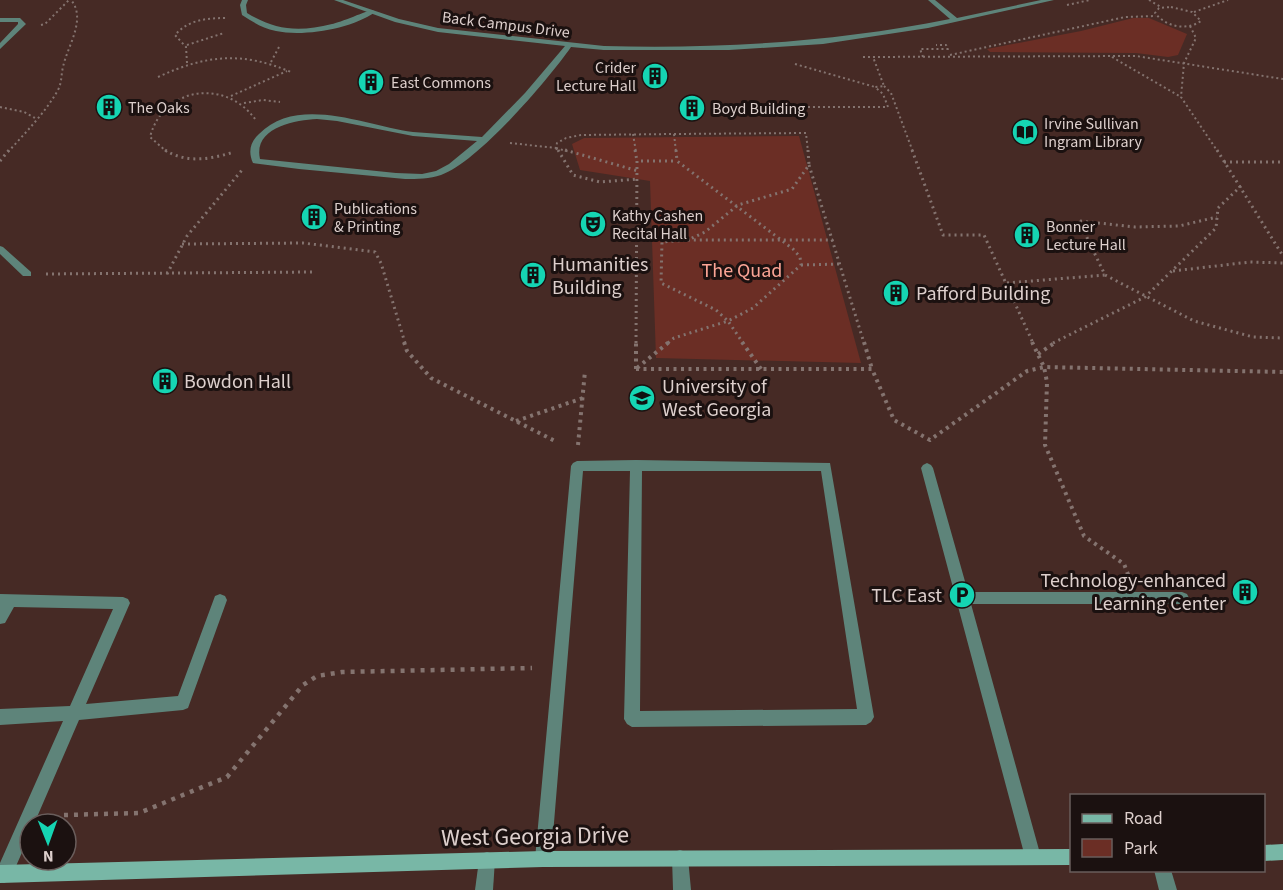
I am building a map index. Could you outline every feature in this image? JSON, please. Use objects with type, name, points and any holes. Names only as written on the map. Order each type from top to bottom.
[{"type":"street","points":[[245,0],[244,14],[265,26],[290,30],[339,26],[372,12]]},
{"type":"street","name":"Back Campus Drive","points":[[337,0],[438,30],[604,48],[714,49],[799,44],[866,36],[1051,0]]},
{"type":"street","points":[[931,0],[956,20]]},
{"type":"street","points":[[0,20],[20,20],[22,24],[0,47]]},
{"type":"street","points":[[482,139],[412,134],[317,115],[283,122],[259,138],[253,151],[256,161],[402,176],[439,173],[470,154],[554,67],[569,45]]},
{"type":"street","points":[[0,249],[27,274]]},
{"type":"street","points":[[543,859],[577,466],[636,465],[826,466],[866,717],[632,719],[636,465]]},
{"type":"street","points":[[927,468],[1033,857]]},
{"type":"street","points":[[962,598],[1182,598]]},
{"type":"street","points":[[0,618],[5,600],[123,603],[1,876]]},
{"type":"street","points":[[0,717],[183,703],[220,600]]},
{"type":"street","points":[[1265,853],[1283,852]]},
{"type":"street","name":"West Georgia Drive","points":[[1,876],[543,859],[1070,857]]},
{"type":"street","points":[[680,858],[682,890]]},
{"type":"street","points":[[484,890],[487,861]]},
{"type":"street","points":[[1163,872],[1168,890]]},
{"type":"path","points":[[0,161],[61,86],[63,65],[71,49],[79,11],[76,3],[70,0],[45,24]]},
{"type":"path","points":[[1149,0],[1163,8]]},
{"type":"path","points":[[1193,12],[1228,0]]},
{"type":"path","points":[[940,57],[1045,36],[1125,16],[1156,16],[1173,24],[1190,26],[1201,21],[1193,12],[1179,8],[1156,10],[1156,16]]},
{"type":"path","points":[[187,63],[189,51],[187,45],[175,35],[184,26],[206,19],[228,18]]},
{"type":"path","points":[[1181,97],[1184,63],[1196,38],[1190,26]]},
{"type":"path","points":[[187,45],[224,33]]},
{"type":"path","points":[[270,62],[281,45]]},
{"type":"path","points":[[861,57],[888,55],[1136,56],[1283,80]]},
{"type":"path","points":[[1110,56],[1181,97],[1241,186],[1283,256]]},
{"type":"path","points":[[158,77],[187,63],[234,57],[270,62],[289,71],[230,96]]},
{"type":"path","points":[[873,57],[884,86],[891,93],[943,235],[984,235],[1044,367],[1047,382],[1045,445],[1084,536],[1124,564],[1138,598]]},
{"type":"path","points":[[800,59],[790,61],[875,87],[884,86]]},
{"type":"path","points":[[803,107],[888,107],[883,94],[875,87]]},
{"type":"path","points":[[212,94],[230,96],[243,102],[249,108],[259,138],[241,150],[217,158],[196,160],[178,158],[165,153],[150,137],[150,126],[157,115],[175,101],[181,98],[212,94]]},
{"type":"path","points":[[0,108],[24,112],[35,118]]},
{"type":"path","points":[[556,148],[557,143],[566,138],[580,135],[806,133],[809,165],[872,369],[894,420],[930,440],[1027,371],[1044,367],[1283,372]]},
{"type":"path","points":[[633,134],[638,171],[636,369]]},
{"type":"path","points":[[674,134],[677,161]]},
{"type":"path","points":[[482,139],[556,148],[638,171]]},
{"type":"path","points":[[556,148],[573,175],[600,182],[638,179]]},
{"type":"path","points":[[167,274],[187,236],[242,170],[256,161]]},
{"type":"path","points":[[637,161],[677,161],[738,206],[800,257],[801,265]]},
{"type":"path","points":[[1224,162],[1283,162]]},
{"type":"path","points":[[688,240],[705,232],[738,206],[792,189],[809,165]]},
{"type":"path","points":[[1038,354],[1058,340],[1145,297],[1216,228],[1218,208],[1241,186]]},
{"type":"path","points":[[1217,217],[1179,226],[1136,227],[1079,221],[1106,275],[1194,321],[1252,337],[1283,338]]},
{"type":"path","points":[[761,369],[728,321],[716,310],[661,283],[662,242],[833,240]]},
{"type":"path","points":[[182,244],[306,245],[356,248],[375,252],[381,263],[407,351],[431,378],[557,442]]},
{"type":"path","points":[[1172,271],[1250,262],[1283,263]]},
{"type":"path","points":[[636,369],[674,338],[728,321],[753,308],[801,265],[840,264]]},
{"type":"path","points":[[27,274],[312,272]]},
{"type":"path","points":[[1007,283],[1106,275]]},
{"type":"path","points":[[636,369],[872,369]]},
{"type":"path","points":[[577,466],[585,370]]},
{"type":"path","points":[[516,421],[583,398]]},
{"type":"path","points":[[78,815],[139,813],[227,777],[303,685],[317,676],[342,672],[532,668]]},
{"type":"shaded area","name":"University of West Georgia","points":[[0,0],[1283,0],[1283,890],[0,890]]},
{"type":"green space","points":[[1133,18],[1149,18],[1187,34],[1178,55],[1168,57],[1136,53],[990,52],[987,49],[1081,31]]},
{"type":"green space","name":"The Quad","points":[[799,136],[861,363],[656,358],[650,181],[580,170],[572,144],[584,138]]},
{"type":"place","name":"Crider Lecture Hall","points":[[655,76]]},
{"type":"place","name":"East Commons","points":[[371,82]]},
{"type":"place","name":"The Oaks","points":[[109,107]]},
{"type":"place","name":"Boyd Building","points":[[692,108]]},
{"type":"place","name":"Irvine Sullivan Ingram Library","points":[[1025,132]]},
{"type":"place","name":"Publications & Printing","points":[[314,217]]},
{"type":"place","name":"Kathy Cashen Recital Hall","points":[[593,224]]},
{"type":"place","name":"Bonner Lecture Hall","points":[[1027,235]]},
{"type":"place","name":"Humanities Building","points":[[533,275]]},
{"type":"place","name":"Pafford Building","points":[[896,293]]},
{"type":"place","name":"Bowdon Hall","points":[[165,381]]},
{"type":"place","name":"University of West Georgia","points":[[642,398]]},
{"type":"place","name":"Technology-enhanced Learning Center","points":[[1245,592]]},
{"type":"place","name":"TLC East","points":[[962,595]]}]
